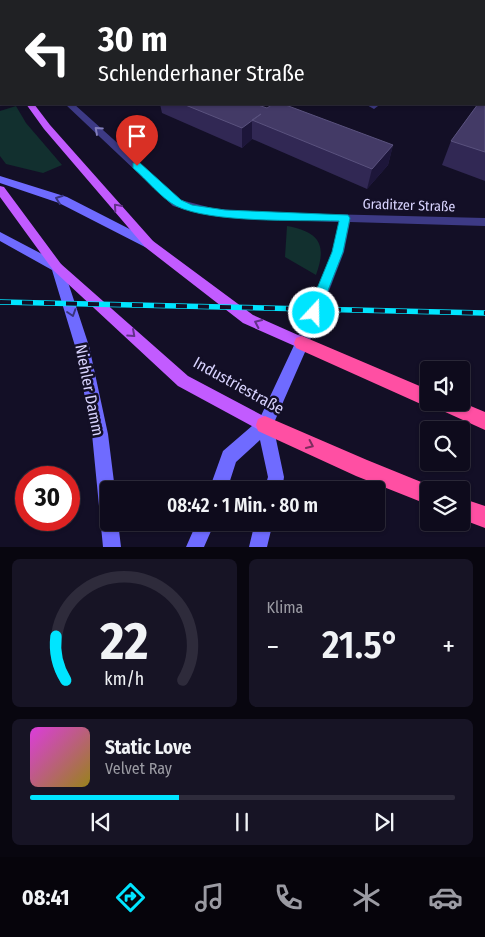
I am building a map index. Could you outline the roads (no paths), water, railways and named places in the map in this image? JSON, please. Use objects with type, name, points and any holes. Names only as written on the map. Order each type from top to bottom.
[{"type":"highway","points":[[302,343],[420,395]]},
{"type":"highway","points":[[461,411],[485,421]]},
{"type":"highway","name":"Industriestraße","points":[[265,425],[362,469],[420,492]]},
{"type":"highway","points":[[470,511],[485,517]]},
{"type":"main road","points":[[31,105],[47,127],[149,244],[248,319],[302,343]]},
{"type":"main road","name":"Industriestraße","points":[[0,189],[56,267],[184,381],[265,425]]},
{"type":"street","points":[[70,105],[178,202],[190,208],[225,214],[345,218]]},
{"type":"street","points":[[0,179],[63,200],[149,244]]},
{"type":"street","name":"Graditzer Straße","points":[[302,343],[338,252],[345,218],[485,222]]},
{"type":"street","points":[[0,236],[56,267]]},
{"type":"street","name":"Niehler Damm","points":[[56,267],[82,346],[100,434],[105,481]]},
{"type":"street","points":[[221,481],[229,457],[265,425],[302,343]]},
{"type":"street","points":[[265,425],[276,477],[275,481]]},
{"type":"street","points":[[110,531],[112,547]]},
{"type":"street","points":[[195,547],[202,531]]},
{"type":"street","points":[[258,547],[262,531]]},
{"type":"railway","points":[[0,302],[485,313]]}]
